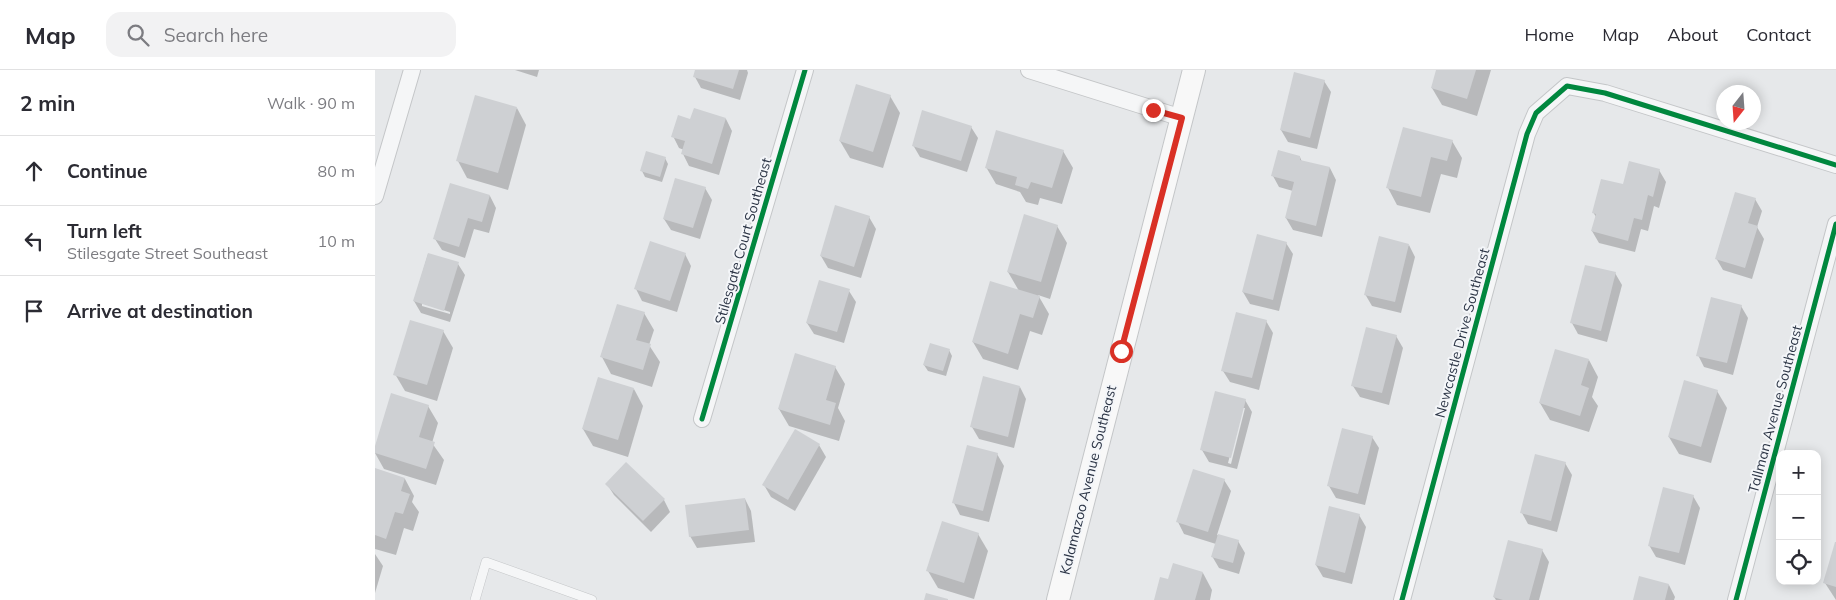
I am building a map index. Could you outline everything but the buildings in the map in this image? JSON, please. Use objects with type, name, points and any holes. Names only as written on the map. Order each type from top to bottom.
[{"type":"main road","name":"Kalamazoo Avenue Southeast","points":[[1058,600],[1194,70]]},
{"type":"street","points":[[375,196],[412,70]]},
{"type":"street","name":"Stilesgate Court Southeast","points":[[702,419],[805,70]]},
{"type":"street","points":[[1029,70],[1182,118]]},
{"type":"street","name":"Newcastle Drive Southeast","points":[[1402,600],[1527,134],[1536,113],[1567,86],[1605,93],[1836,165]]},
{"type":"street","name":"Tallman Avenue Southeast","points":[[1736,600],[1836,224]]},
{"type":"lane","points":[[475,600],[486,562],[592,600]]},
{"type":"cycle path","points":[[702,419],[805,70]]},
{"type":"cycle path","points":[[1402,600],[1527,134],[1536,113],[1567,86],[1605,93],[1836,165]]},
{"type":"cycle path","points":[[1736,600],[1836,224]]},
{"type":"route","points":[[1121,351],[1182,118],[1153,110]]}]
